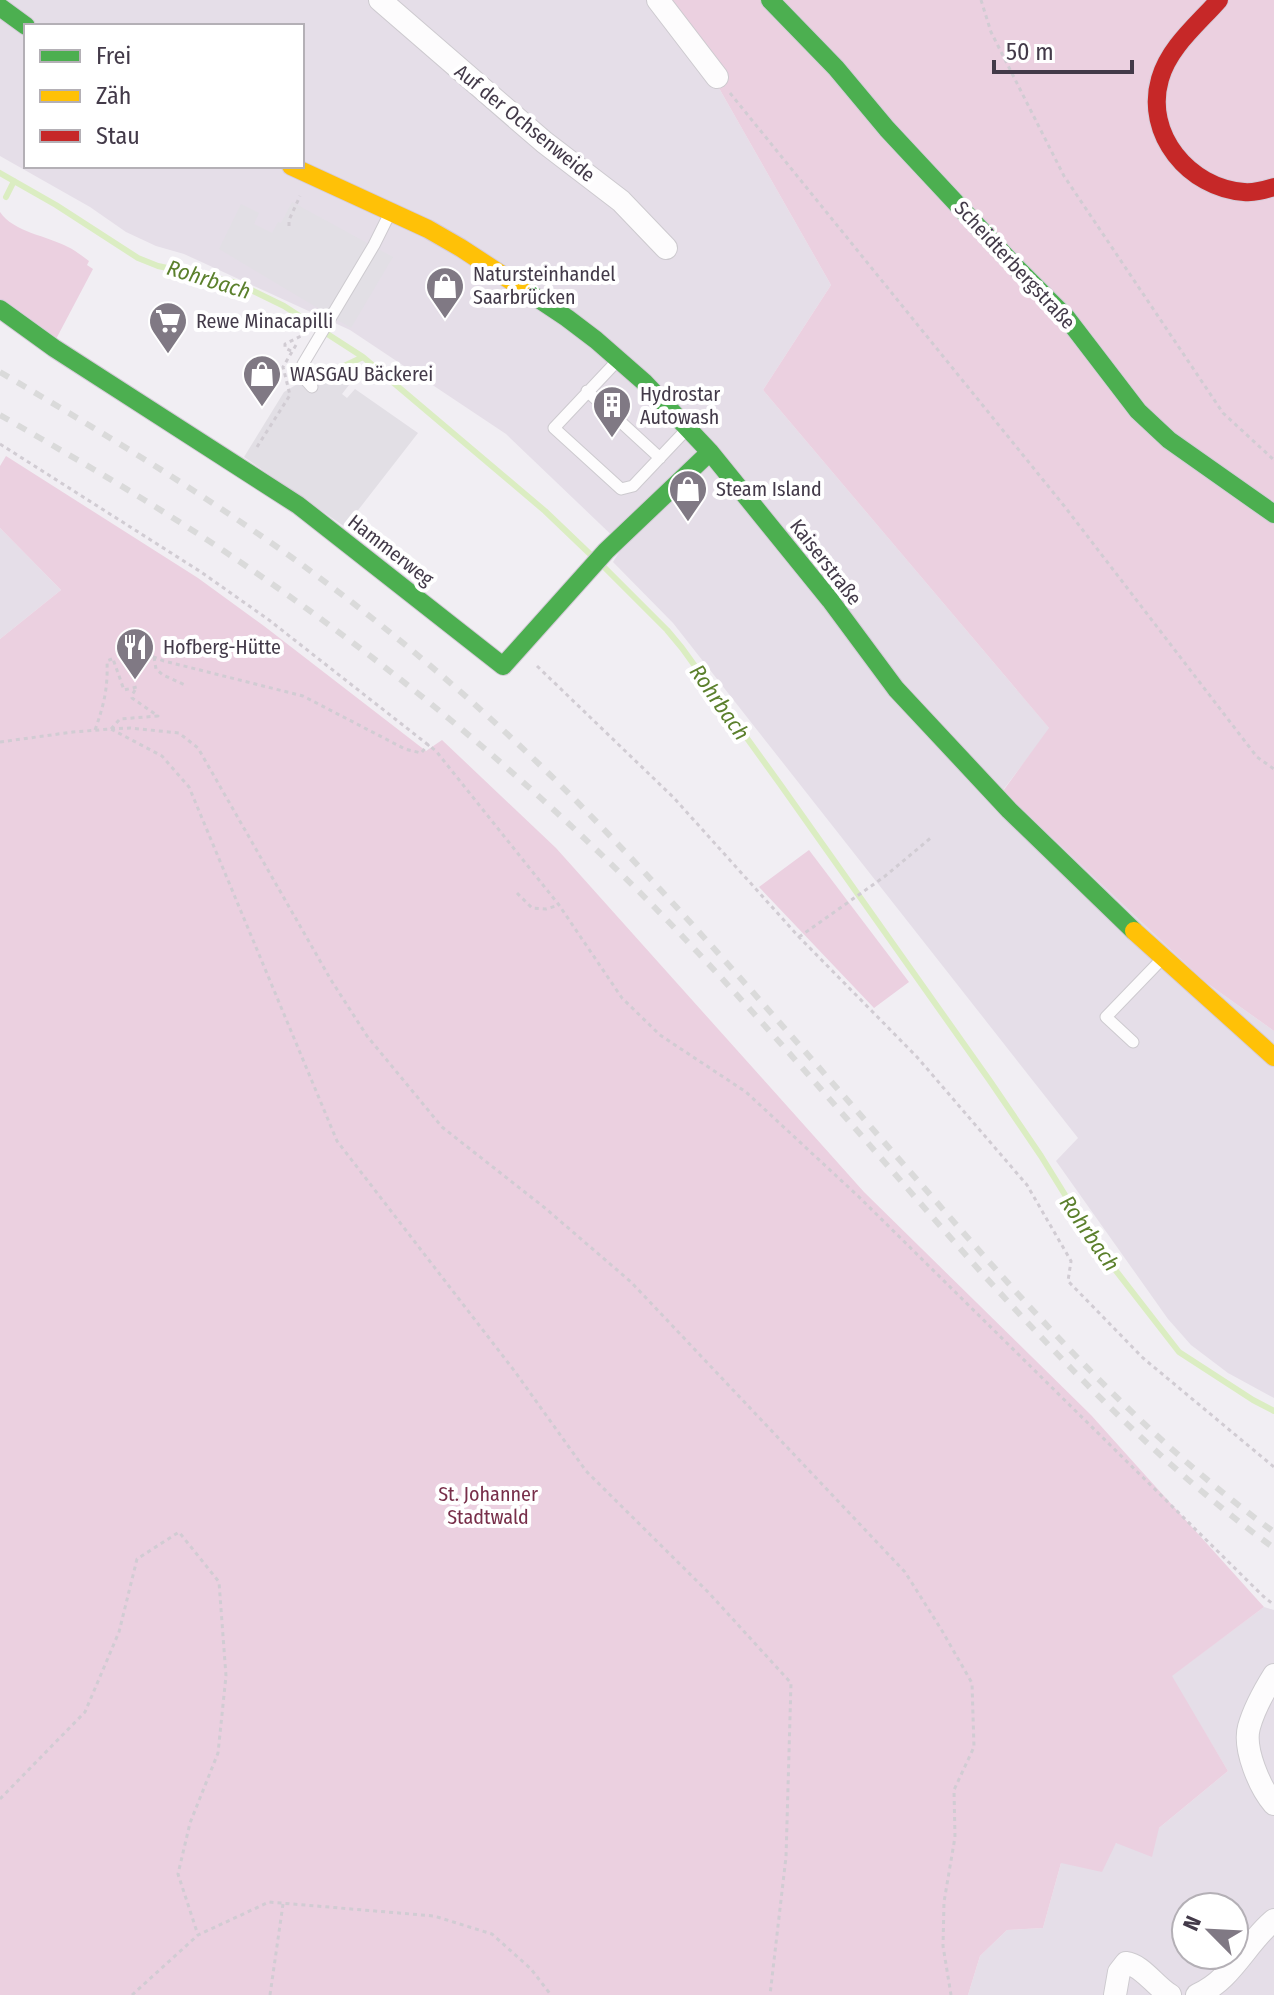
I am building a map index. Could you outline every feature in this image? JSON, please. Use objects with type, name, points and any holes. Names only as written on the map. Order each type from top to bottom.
[{"type":"street","name":"Auf der Ochsenweide","points":[[380,0],[544,142],[621,201],[666,248]]},
{"type":"street","points":[[658,0],[717,77]]},
{"type":"street","name":"Scheidterbergstraße","points":[[770,0],[836,68],[887,129],[1012,263],[1066,317],[1138,411],[1169,440],[1274,514]]},
{"type":"street","points":[[1219,0],[1170,56],[1159,80],[1156,99],[1158,121],[1167,144],[1179,161],[1198,177],[1243,192],[1274,187]]},
{"type":"street","points":[[1202,44],[1235,0]]},
{"type":"street","points":[[0,7],[24,25]]},
{"type":"street","name":"Kaiserstraße","points":[[295,168],[428,229],[541,299],[619,359],[710,452],[830,600],[896,689],[1009,810],[1162,958],[1274,1057]]},
{"type":"street","name":"Hammerweg","points":[[0,309],[54,348],[298,505],[503,666],[519,649]]},
{"type":"street","points":[[519,649],[606,551],[710,452]]},
{"type":"street","points":[[1274,1675],[1248,1730],[1252,1763],[1274,1804]]},
{"type":"street","points":[[1197,1995],[1214,1987],[1274,1920]]},
{"type":"street","points":[[1115,1995],[1119,1972],[1126,1963],[1135,1964],[1170,1995]]},
{"type":"lane","points":[[312,387],[303,377],[303,364],[310,343],[330,320],[391,211]]},
{"type":"lane","points":[[619,359],[554,428],[621,489],[633,486],[688,428]]},
{"type":"lane","points":[[587,391],[660,458]]},
{"type":"lane","points":[[1133,1042],[1106,1017],[1162,958]]},
{"type":"path","points":[[981,0],[991,32],[1064,176],[1223,413],[1274,460]]},
{"type":"path","points":[[717,77],[1065,507],[1257,757],[1274,769]]},
{"type":"path","points":[[289,226],[310,175]]},
{"type":"path","points":[[291,351],[285,348],[285,344],[301,336]]},
{"type":"path","points":[[242,470],[290,395],[283,367],[291,351],[294,346],[310,343]]},
{"type":"path","points":[[0,444],[201,572],[269,620],[429,744],[559,905],[622,998],[660,1035],[746,1092],[769,1113],[859,1197],[1274,1605]]},
{"type":"path","points":[[519,649],[674,798],[799,937],[917,1057],[1027,1185],[1071,1261],[1068,1281],[1143,1358],[1274,1467]]},
{"type":"path","points":[[138,651],[303,696],[405,749],[421,753],[429,744]]},
{"type":"path","points":[[154,657],[156,669],[185,685]]},
{"type":"path","points":[[95,730],[108,687],[107,661],[114,659],[124,690],[137,687],[132,698],[158,716],[120,719],[111,729]]},
{"type":"path","points":[[0,742],[130,728],[179,733],[198,748],[331,980],[367,1036],[442,1127],[545,1208],[631,1282],[905,1572],[972,1683],[974,1747],[954,1790],[955,1837],[944,1902],[943,1946],[951,1995]]},
{"type":"path","points":[[111,729],[162,756],[189,787],[337,1141],[506,1360],[586,1471],[709,1593],[791,1683],[786,1857],[770,1995]]},
{"type":"path","points":[[799,937],[884,877],[933,836]]},
{"type":"path","points":[[517,893],[532,908],[546,909],[559,905]]},
{"type":"path","points":[[0,1799],[85,1712],[119,1632],[137,1559],[179,1532],[219,1582],[226,1676],[218,1753],[190,1823],[178,1874],[198,1935]]},
{"type":"path","points":[[132,1995],[198,1935],[269,1902],[434,1916],[492,1934],[531,1969],[551,1995]]},
{"type":"path","points":[[270,1995],[283,1903]]},
{"type":"shaded area","points":[[0,0],[662,0],[703,60],[831,285],[763,390],[1050,729],[1003,790],[1204,981],[1274,1031],[1274,1398],[1228,1373],[1191,1345],[1168,1319],[1056,1161],[1078,1138],[673,623],[613,562],[623,546],[506,434],[350,330],[184,254],[156,246],[126,232],[90,207],[0,156]]},
{"type":"shaded area","points":[[292,202],[393,257],[351,328],[219,249],[241,204],[259,213],[254,224],[272,233]]},
{"type":"shaded area","points":[[326,367],[349,385],[342,394],[347,398],[355,389],[418,433],[345,527],[244,457],[284,392]]},
{"type":"shaded area","points":[[0,528],[61,590],[0,639]]},
{"type":"shaded area","points":[[1264,1607],[1274,1610],[1274,1995],[968,1995],[980,1956],[1007,1930],[1043,1928],[1061,1863],[1159,1828],[1228,1771],[1171,1676]]},
{"type":"green space","points":[[662,0],[1274,0],[1274,1031],[1204,981],[1003,791],[1049,728],[763,390],[831,285],[703,60]]},
{"type":"green space","points":[[0,212],[22,229],[73,250],[89,261],[87,265],[93,269],[55,341],[0,300]]},
{"type":"green space","name":"St. Johanner Stadtwald","points":[[6,456],[198,578],[426,751],[442,740],[556,848],[864,1192],[1091,1415],[1264,1607],[1172,1676],[1228,1771],[1159,1828],[1152,1857],[1116,1843],[1102,1872],[1061,1863],[1043,1928],[1007,1930],[980,1956],[968,1995],[0,1995],[0,639],[61,590],[0,528],[0,466]]},
{"type":"green space","points":[[809,850],[909,982],[874,1008],[759,887]]},
{"type":"waterway","name":"Rohrbach","points":[[0,173],[138,258],[158,266],[237,283],[284,306],[363,357],[545,511],[591,555]]},
{"type":"waterway","points":[[6,197],[14,181]]},
{"type":"waterway","points":[[344,366],[363,357]]},
{"type":"waterway","name":"Rohrbach","points":[[605,568],[682,648],[990,1081],[1096,1245],[1179,1352],[1274,1411]]},
{"type":"railway","points":[[0,372],[149,462],[294,559],[410,648],[484,713],[556,780],[676,907],[1008,1283],[1091,1372],[1179,1456],[1274,1532]]},
{"type":"railway","points":[[0,415],[167,514],[339,632],[452,721],[561,816],[705,960],[980,1271],[1084,1381],[1194,1485],[1274,1548]]},
{"type":"traffic: fast","points":[[770,0],[836,68],[887,129],[1012,263],[1066,317],[1138,411],[1169,440],[1274,514]]},
{"type":"traffic: fast","points":[[0,7],[24,25]]},
{"type":"traffic: fast","points":[[522,288],[596,340],[644,382],[710,452],[830,600],[896,689],[1009,810],[1134,931]]},
{"type":"traffic: fast","points":[[0,309],[54,348],[298,505],[503,666],[606,551],[710,452]]},
{"type":"traffic: slow","points":[[295,168],[428,229],[522,288]]},
{"type":"traffic: slow","points":[[1134,931],[1274,1057]]},
{"type":"traffic: jam","points":[[1219,0],[1185,36],[1164,67],[1157,99],[1159,119],[1175,155],[1205,180],[1244,192],[1274,187]]},
{"type":"place","name":"Natursteinhandel Saarbrücken","points":[[445,320]]},
{"type":"place","name":"Rewe Minacapilli","points":[[168,355]]},
{"type":"place","name":"WASGAU Bäckerei","points":[[262,408]]},
{"type":"place","name":"Hydrostar Autowash","points":[[612,439]]},
{"type":"place","name":"Steam Island","points":[[688,523]]},
{"type":"place","name":"Hofberg-Hütte","points":[[135,681]]}]
